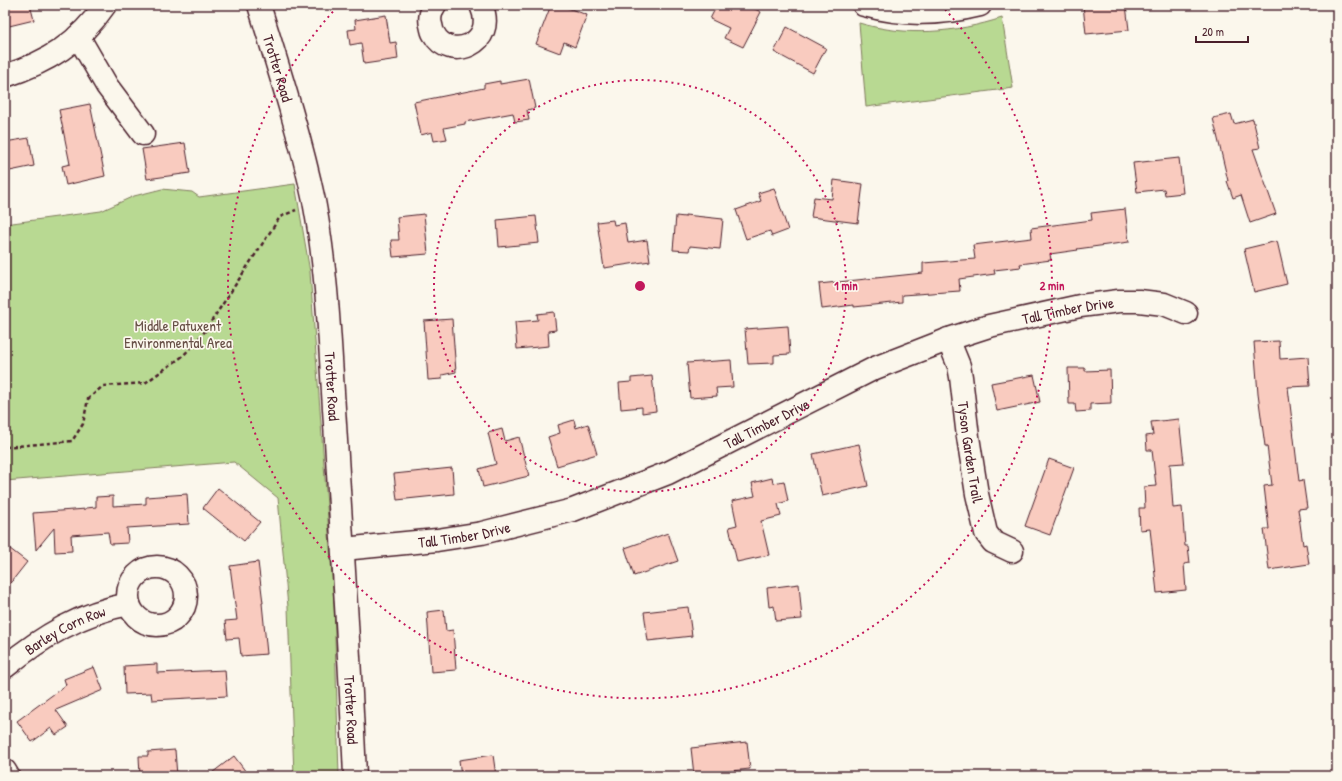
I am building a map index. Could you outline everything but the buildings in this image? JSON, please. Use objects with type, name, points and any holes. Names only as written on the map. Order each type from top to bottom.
[{"type":"street","points":[[5,76],[48,59],[73,42],[95,20],[105,5]]},
{"type":"street","name":"Trotter Road","points":[[259,5],[292,113],[314,202],[321,247],[326,292],[343,549],[355,776]]},
{"type":"street","points":[[435,5],[430,22],[434,35],[442,44],[455,48],[468,47],[476,42],[484,32],[486,17],[481,5]]},
{"type":"street","points":[[864,5],[907,13],[936,13],[980,5]]},
{"type":"street","points":[[78,36],[107,86],[143,134]]},
{"type":"street","name":"Tall Timber Drive","points":[[343,549],[437,540],[482,533],[573,510],[668,473],[875,368],[948,339],[989,326],[1080,306],[1119,301],[1139,301],[1164,304],[1186,313]]},
{"type":"street","name":"Tyson Garden Trail","points":[[948,339],[959,366],[977,494],[986,533],[993,542],[1012,551]]},
{"type":"street","name":"Barley Corn Row","points":[[5,667],[36,643],[79,618],[108,608],[129,604]]},
{"type":"street","points":[[5,771],[8,776]]},
{"type":"path","points":[[5,447],[72,441],[83,424],[88,399],[103,386],[145,383],[183,356],[203,334],[280,217],[314,202]]},
{"type":"green space","points":[[1002,18],[1013,88],[866,107],[859,23],[913,32],[949,30]]},
{"type":"green space","name":"Middle Patuxent Environmental Area","points":[[295,184],[310,272],[334,603],[339,776],[294,776],[288,607],[278,498],[234,462],[5,481],[5,224],[101,211],[134,196],[162,189],[192,192],[199,197]]}]
